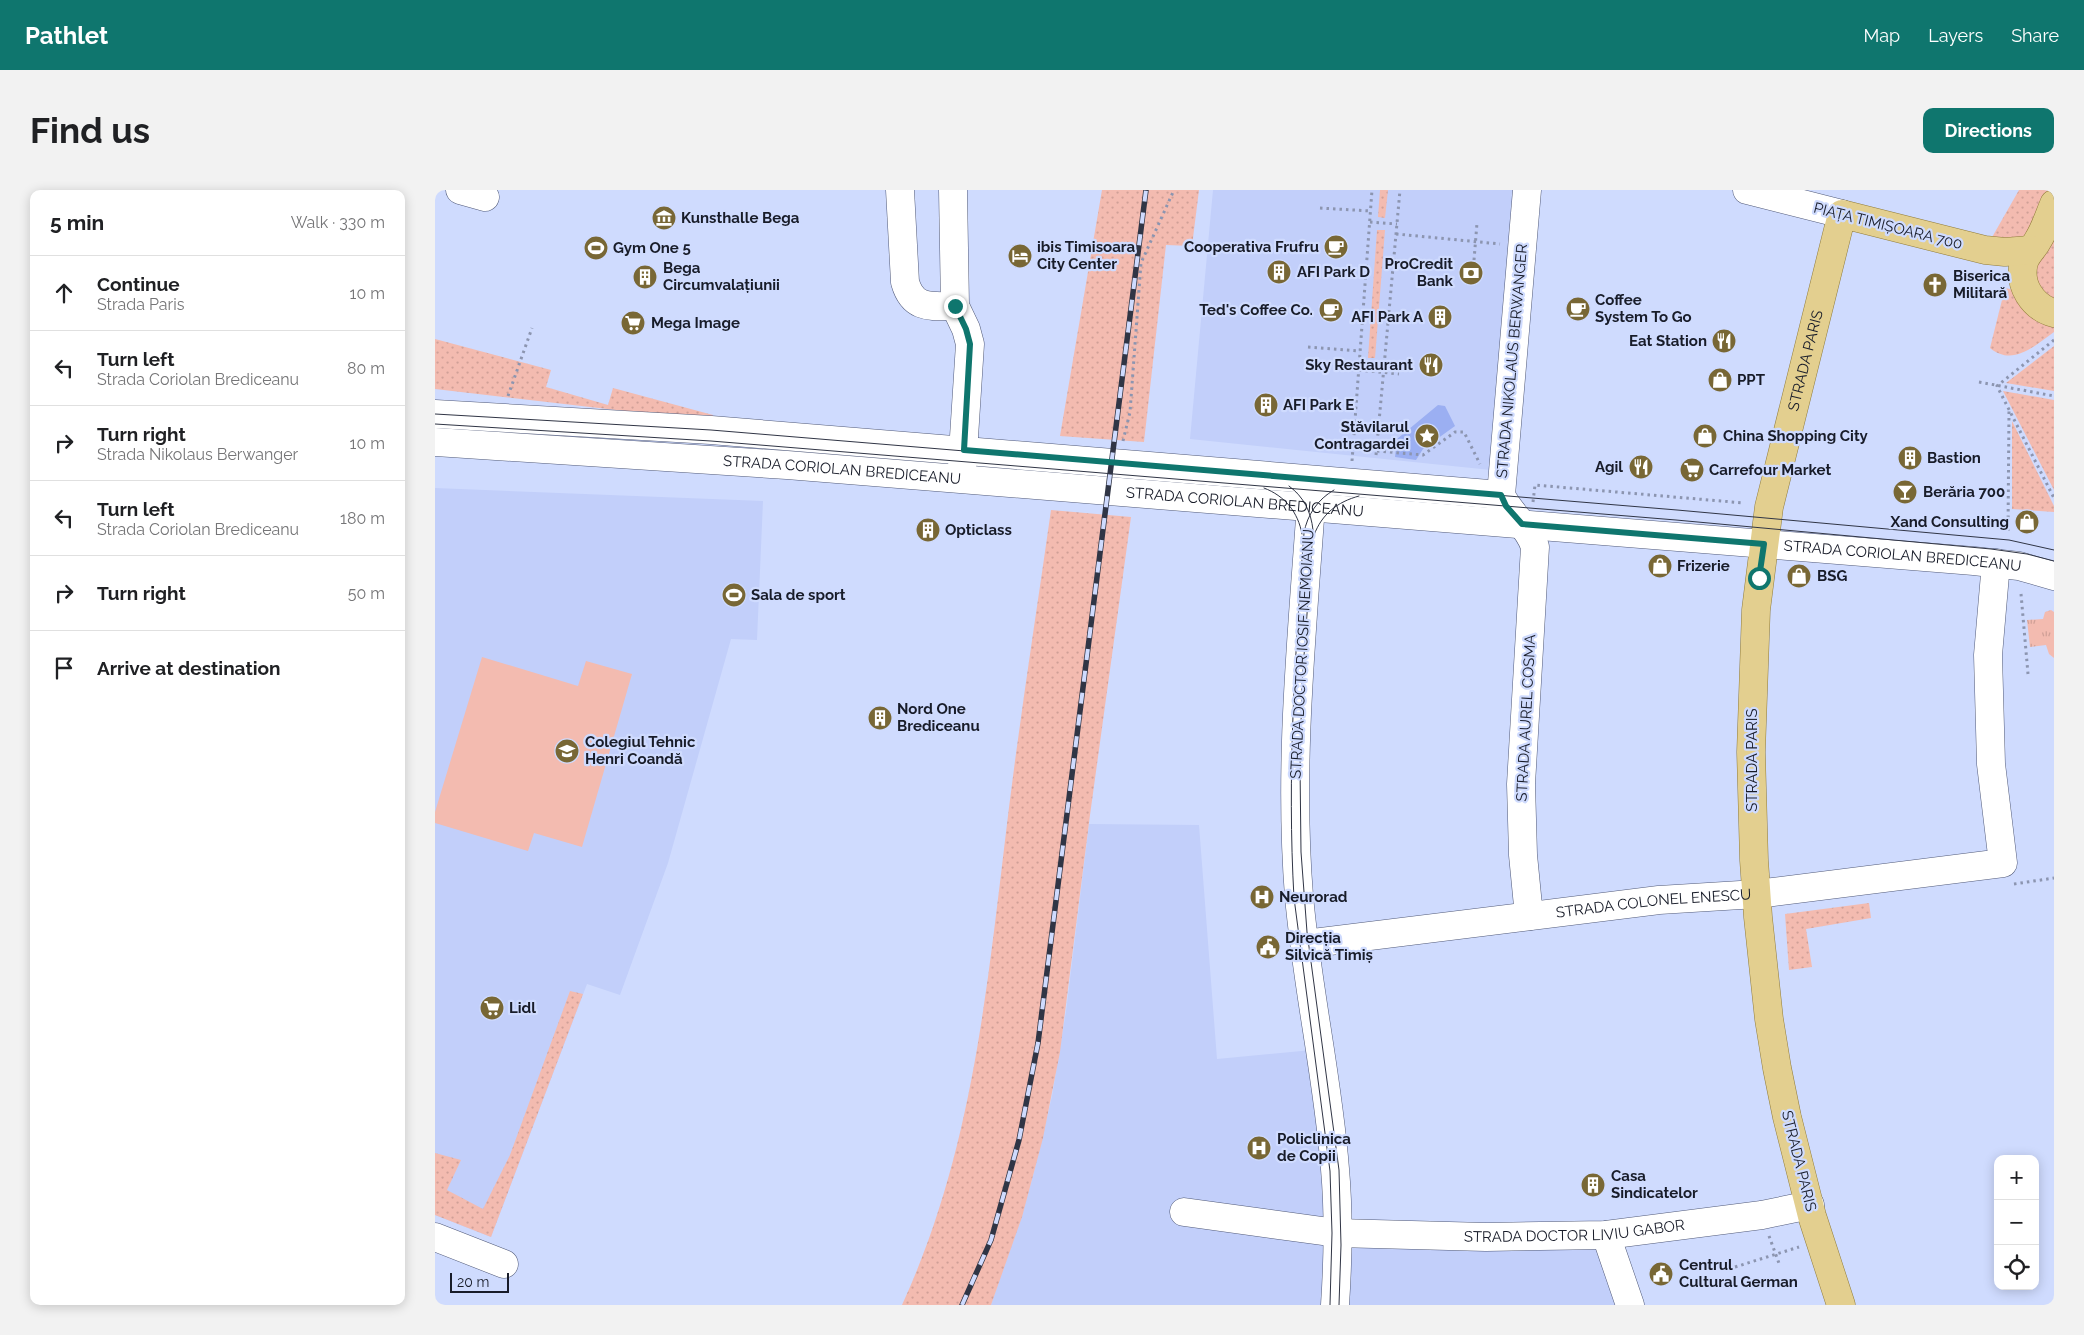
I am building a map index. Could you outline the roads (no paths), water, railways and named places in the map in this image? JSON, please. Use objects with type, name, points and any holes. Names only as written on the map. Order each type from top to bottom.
[{"type":"main road","points":[[2054,204],[2041,241],[2023,271],[2025,286],[2037,304],[2054,313]]},
{"type":"main road","name":"PIAȚA TIMIȘOARA 700","points":[[1831,205],[1985,250],[2005,252],[2041,241]]},
{"type":"main road","name":"STRADA PARIS","points":[[1831,205],[1780,462],[1769,506],[1756,610],[1751,719],[1752,821],[1769,1019],[1787,1117],[1809,1205],[1841,1305]]},
{"type":"street","points":[[900,190],[905,282],[908,294],[915,302],[955,306]]},
{"type":"street","points":[[953,190],[955,306],[966,329],[970,344],[961,478]]},
{"type":"street","name":"STRADA NIKOLAUS BERWANGER","points":[[1522,524],[1506,506],[1501,495],[1527,190]]},
{"type":"street","name":"PIAȚA TIMIȘOARA 700","points":[[1747,190],[1831,205]]},
{"type":"street","name":"STRADA CORIOLAN BREDICEANU","points":[[435,414],[711,430],[1501,495]]},
{"type":"street","name":"STRADA CORIOLAN BREDICEANU","points":[[435,442],[787,464],[1996,563],[2031,568],[2054,576]]},
{"type":"street","name":"STRADA DOCTOR IOSIF NEMOIANU","points":[[1313,480],[1301,616],[1295,766],[1296,852],[1305,944],[1335,1170],[1337,1233],[1335,1305]]},
{"type":"street","name":"STRADA AUREL COSMA","points":[[1522,524],[1532,536],[1535,547],[1521,784],[1523,855],[1529,916]]},
{"type":"street","name":"STRADA COLONEL ENESCU","points":[[1305,944],[1659,900],[1757,894],[2003,862],[1991,764],[1988,655],[1996,563]]},
{"type":"street","name":"STRADA DOCTOR LIVIU GABOR","points":[[1184,1212],[1337,1233],[1447,1237],[1606,1235],[1762,1215],[1809,1205]]},
{"type":"street","points":[[1606,1235],[1630,1305]]},
{"type":"street","points":[[435,1237],[505,1264]]},
{"type":"tram line","points":[[435,414],[711,430],[1677,510],[2009,540],[2054,550]]},
{"type":"tram line","points":[[435,424],[711,441],[1676,520],[1991,549],[2027,554],[2054,561]]},
{"type":"tram line","points":[[1289,486],[1306,505],[1311,517],[1313,530],[1302,684],[1300,766],[1301,852],[1307,932],[1339,1170],[1341,1245],[1339,1305]]},
{"type":"tram line","points":[[1264,488],[1278,495],[1294,512],[1302,534]]},
{"type":"tram line","points":[[1330,1305],[1332,1233],[1330,1171],[1294,898],[1291,807],[1295,670],[1304,533],[1305,526],[1314,508],[1334,490]]},
{"type":"tram line","points":[[1314,535],[1321,521],[1331,510],[1337,505],[1359,496]]},
{"type":"railway","points":[[962,1305],[991,1240],[1019,1140],[1038,1043],[1146,190]]},
{"type":"place","name":"Kunsthalle Bega","points":[[664,218]]},
{"type":"place","name":"Cooperativa Frufru","points":[[1336,247]]},
{"type":"place","name":"Gym One 5","points":[[596,248]]},
{"type":"place","name":"ibis Timisoara City Center","points":[[1020,256]]},
{"type":"place","name":"AFI Park D","points":[[1279,272]]},
{"type":"place","name":"ProCredit Bank","points":[[1471,273]]},
{"type":"place","name":"Bega Circumvalațiunii","points":[[645,277]]},
{"type":"place","name":"Biserica Militară","points":[[1935,285]]},
{"type":"place","name":"Coffee System To Go","points":[[1578,309]]},
{"type":"place","name":"Ted's Coffee Co.","points":[[1331,310]]},
{"type":"place","name":"AFI Park A","points":[[1440,317]]},
{"type":"place","name":"Mega Image","points":[[633,323]]},
{"type":"place","name":"Eat Station","points":[[1724,341]]},
{"type":"place","name":"Sky Restaurant","points":[[1431,365]]},
{"type":"place","name":"PPT","points":[[1720,380]]},
{"type":"place","name":"AFI Park E","points":[[1266,405]]},
{"type":"place","name":"Stăvilarul Contragardei","points":[[1427,436]]},
{"type":"place","name":"China Shopping City","points":[[1705,436]]},
{"type":"place","name":"Bastion","points":[[1910,458]]},
{"type":"place","name":"Agil","points":[[1641,467]]},
{"type":"place","name":"Carrefour Market","points":[[1692,470]]},
{"type":"place","name":"Berăria 700","points":[[1905,492]]},
{"type":"place","name":"Xand Consulting","points":[[2027,522]]},
{"type":"place","name":"Opticlass","points":[[928,530]]},
{"type":"place","name":"Frizerie","points":[[1660,566]]},
{"type":"place","name":"BSG","points":[[1799,576]]},
{"type":"place","name":"Sala de sport","points":[[734,595]]},
{"type":"place","name":"Nord One Brediceanu","points":[[880,718]]},
{"type":"place","name":"Colegiul Tehnic Henri Coandă","points":[[567,751]]},
{"type":"place","name":"Neurorad","points":[[1262,897]]},
{"type":"place","name":"Direcția Silvică Timiș","points":[[1268,947]]},
{"type":"place","name":"Lidl","points":[[492,1008]]},
{"type":"place","name":"Policlinica de Copii","points":[[1259,1148]]},
{"type":"place","name":"Casa Sindicatelor","points":[[1593,1185]]},
{"type":"place","name":"Centrul Cultural German","points":[[1661,1274]]}]
